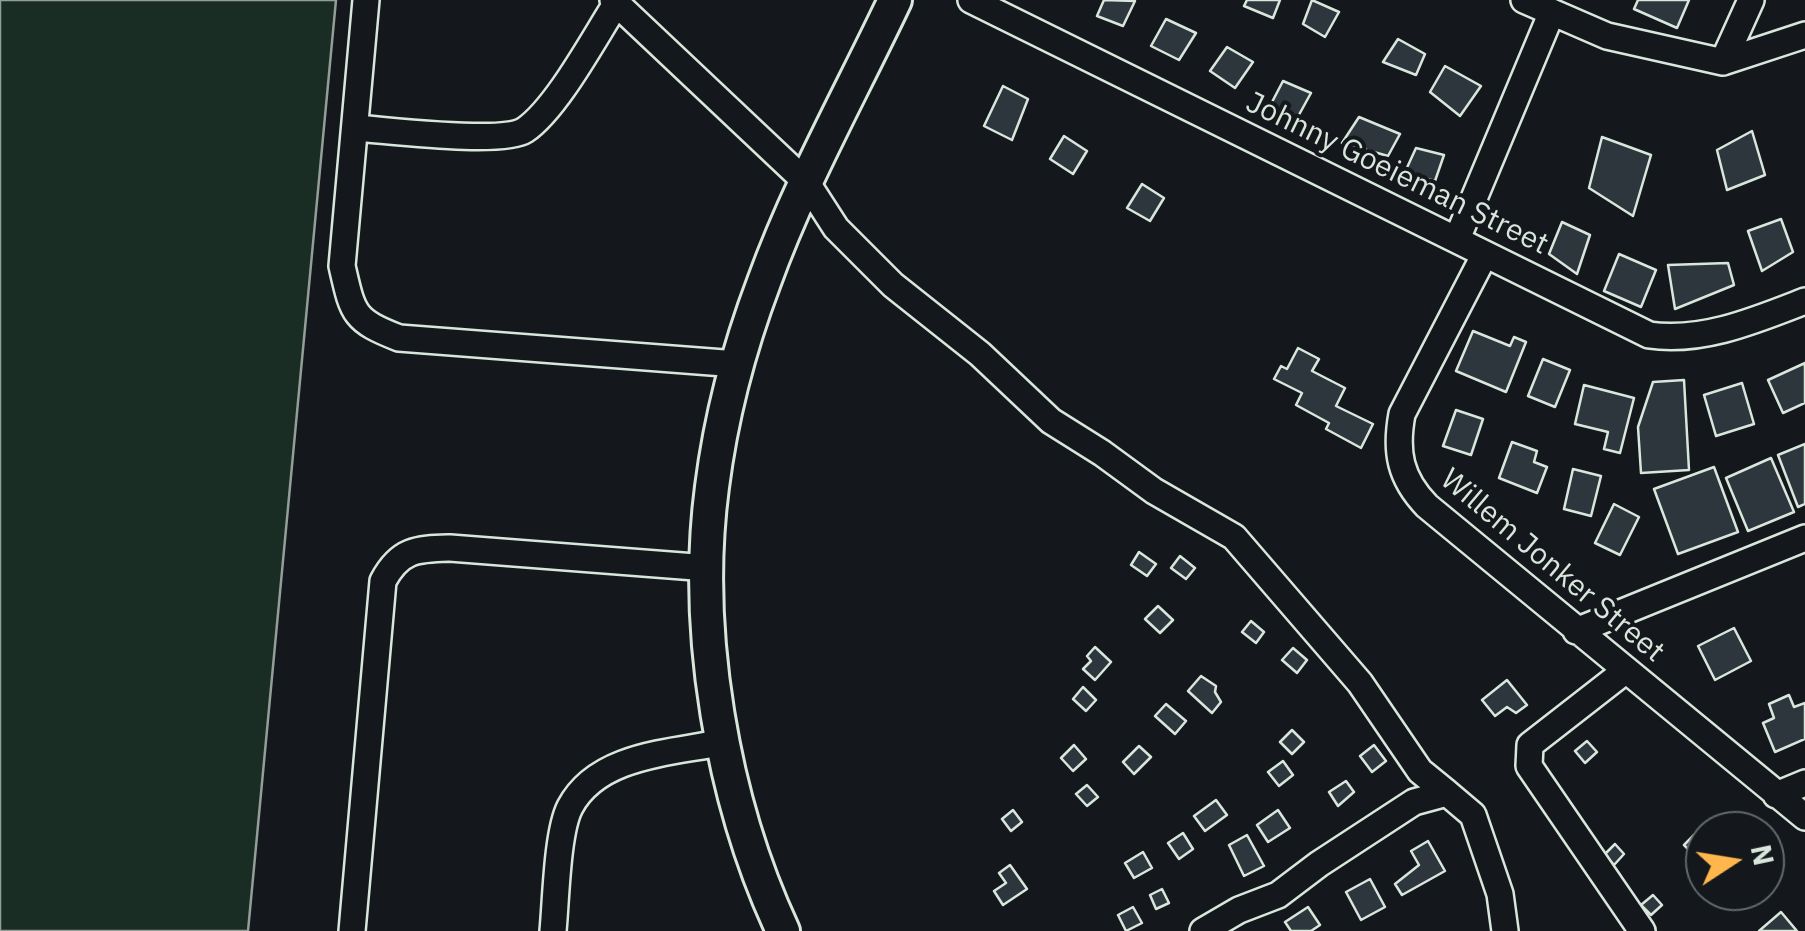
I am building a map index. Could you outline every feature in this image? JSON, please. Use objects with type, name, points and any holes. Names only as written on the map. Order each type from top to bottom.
[{"type":"street","points":[[366,0],[342,266],[350,300],[363,324],[399,338],[737,364]]},
{"type":"street","points":[[783,931],[742,822],[715,691],[708,568],[711,490],[728,392],[764,281],[896,0]]},
{"type":"street","name":"Johnny Goeieman Street","points":[[971,0],[1649,335],[1703,334],[1805,302]]},
{"type":"street","points":[[1524,0],[1607,36],[1723,62],[1805,35]]},
{"type":"street","points":[[1723,62],[1752,0]]},
{"type":"street","points":[[354,128],[488,136],[522,132],[548,108],[614,2],[807,183],[836,228],[893,285],[980,354],[1051,422],[1234,537],[1360,684],[1420,772],[1473,815],[1500,894],[1505,931]]},
{"type":"street","points":[[1457,239],[1552,12]]},
{"type":"street","name":"Willem Jonker Street","points":[[1485,254],[1402,414],[1399,458],[1404,477],[1427,506],[1805,817]]},
{"type":"street","points":[[1576,631],[1805,538]]},
{"type":"street","points":[[352,931],[383,581],[392,563],[416,549],[450,548],[708,568]]},
{"type":"street","points":[[1625,671],[1530,745],[1529,766],[1642,931]]},
{"type":"street","points":[[553,931],[569,808],[591,780],[618,764],[724,742]]},
{"type":"street","points":[[1776,795],[1805,783]]},
{"type":"street","points":[[1203,931],[1239,910],[1278,895],[1414,802],[1448,793]]},
{"type":"green space","points":[[0,0],[336,0],[248,931],[0,931]]},
{"type":"building","points":[[1104,0],[1135,1],[1123,26],[1097,16]]},
{"type":"building","points":[[1247,0],[1280,0],[1273,18],[1244,6]]},
{"type":"building","points":[[1312,0],[1339,12],[1325,37],[1303,24]]},
{"type":"building","points":[[1638,0],[1689,0],[1677,28],[1634,9]]},
{"type":"building","points":[[1166,19],[1196,33],[1179,60],[1151,46]]},
{"type":"building","points":[[1398,39],[1425,54],[1416,75],[1383,62]]},
{"type":"building","points":[[1227,47],[1253,62],[1235,88],[1210,71]]},
{"type":"building","points":[[1445,66],[1481,86],[1460,116],[1430,92]]},
{"type":"building","points":[[1283,81],[1311,93],[1295,122],[1271,104]]},
{"type":"building","points":[[1003,86],[1028,99],[1012,140],[984,126]]},
{"type":"building","points":[[1359,117],[1400,134],[1388,156],[1342,143]]},
{"type":"building","points":[[1752,131],[1765,175],[1727,190],[1717,150]]},
{"type":"building","points":[[1064,136],[1087,151],[1073,174],[1050,159]]},
{"type":"building","points":[[1602,137],[1651,155],[1633,216],[1589,188]]},
{"type":"building","points":[[1416,148],[1444,155],[1435,181],[1405,172]]},
{"type":"building","points":[[1142,184],[1164,198],[1150,221],[1127,208]]},
{"type":"building","points":[[1781,219],[1793,252],[1762,271],[1748,231]]},
{"type":"building","points":[[1562,222],[1590,235],[1577,274],[1549,254]]},
{"type":"building","points":[[1619,254],[1656,270],[1641,307],[1604,291]]},
{"type":"building","points":[[1728,263],[1734,285],[1675,309],[1668,265]]},
{"type":"building","points":[[1473,331],[1510,346],[1514,337],[1526,342],[1506,392],[1456,371]]},
{"type":"building","points":[[1298,348],[1319,359],[1312,371],[1345,388],[1336,406],[1373,424],[1361,448],[1326,429],[1329,423],[1296,405],[1302,393],[1274,379],[1281,366],[1287,369]]},
{"type":"building","points":[[1543,359],[1570,370],[1555,407],[1528,396]]},
{"type":"building","points":[[1805,363],[1805,403],[1783,413],[1768,380]]},
{"type":"building","points":[[1684,380],[1689,470],[1641,473],[1638,427],[1653,382]]},
{"type":"building","points":[[1742,383],[1754,424],[1716,436],[1704,395]]},
{"type":"building","points":[[1584,385],[1634,398],[1620,453],[1604,449],[1608,432],[1575,424]]},
{"type":"building","points":[[1456,410],[1483,419],[1471,455],[1443,446]]},
{"type":"building","points":[[1512,442],[1537,451],[1534,462],[1547,467],[1537,493],[1499,478]]},
{"type":"building","points":[[1805,444],[1805,504],[1798,507],[1778,455]]},
{"type":"building","points":[[1771,458],[1794,512],[1748,531],[1726,478]]},
{"type":"building","points":[[1714,467],[1738,532],[1678,554],[1654,489]]},
{"type":"building","points":[[1573,469],[1601,476],[1591,516],[1564,509]]},
{"type":"building","points":[[1614,504],[1639,517],[1620,555],[1595,543]]},
{"type":"building","points":[[1139,552],[1156,564],[1147,576],[1131,565]]},
{"type":"building","points":[[1180,556],[1195,568],[1186,579],[1171,568]]},
{"type":"building","points":[[1158,606],[1173,620],[1160,633],[1145,619]]},
{"type":"building","points":[[1251,621],[1264,632],[1256,643],[1242,632]]},
{"type":"building","points":[[1734,628],[1751,661],[1715,680],[1698,646]]},
{"type":"building","points":[[1095,647],[1111,662],[1095,680],[1083,669],[1091,661],[1087,656]]},
{"type":"building","points":[[1293,648],[1307,660],[1297,673],[1282,660]]},
{"type":"building","points":[[1201,676],[1216,686],[1221,702],[1212,713],[1188,691]]},
{"type":"building","points":[[1507,680],[1527,705],[1516,713],[1507,707],[1495,716],[1482,700]]},
{"type":"building","points":[[1083,687],[1096,700],[1086,711],[1073,699]]},
{"type":"building","points":[[1789,695],[1794,707],[1805,703],[1805,739],[1775,752],[1763,723],[1774,718],[1769,704]]},
{"type":"building","points":[[1166,704],[1186,721],[1175,734],[1155,716]]},
{"type":"building","points":[[1292,730],[1304,742],[1292,754],[1280,742]]},
{"type":"building","points":[[1587,741],[1597,752],[1585,763],[1575,751]]},
{"type":"building","points":[[1074,745],[1086,759],[1073,771],[1061,758]]},
{"type":"building","points":[[1374,745],[1386,761],[1372,772],[1360,756]]},
{"type":"building","points":[[1139,746],[1151,757],[1134,774],[1123,762]]},
{"type":"building","points":[[1283,761],[1293,775],[1279,786],[1268,772]]},
{"type":"building","points":[[1346,781],[1354,792],[1338,806],[1329,792]]},
{"type":"building","points":[[1087,785],[1098,797],[1087,806],[1076,794]]},
{"type":"building","points":[[1216,800],[1227,815],[1205,831],[1194,816]]},
{"type":"building","points":[[1013,810],[1022,822],[1011,831],[1002,819]]},
{"type":"building","points":[[1278,810],[1290,828],[1268,842],[1257,825]]},
{"type":"building","points":[[1183,833],[1193,849],[1179,859],[1168,843]]},
{"type":"building","points":[[1247,835],[1264,866],[1244,876],[1229,845]]},
{"type":"building","points":[[1428,841],[1445,871],[1402,895],[1395,884],[1419,865],[1411,851]]},
{"type":"building","points":[[1615,844],[1624,854],[1614,865],[1604,855]]},
{"type":"building","points":[[1143,852],[1152,868],[1134,878],[1125,863]]},
{"type":"building","points":[[1010,865],[1027,889],[1003,905],[994,891],[1006,883],[999,873]]},
{"type":"building","points":[[1370,879],[1385,907],[1361,920],[1346,892]]},
{"type":"building","points":[[1162,889],[1169,903],[1156,909],[1150,895]]},
{"type":"building","points":[[1653,895],[1662,905],[1651,915],[1641,905]]},
{"type":"building","points":[[1133,907],[1142,923],[1126,931],[1118,915]]},
{"type":"building","points":[[1308,907],[1320,925],[1311,931],[1291,931],[1285,922]]},
{"type":"building","points":[[1781,912],[1797,931],[1759,931]]}]
